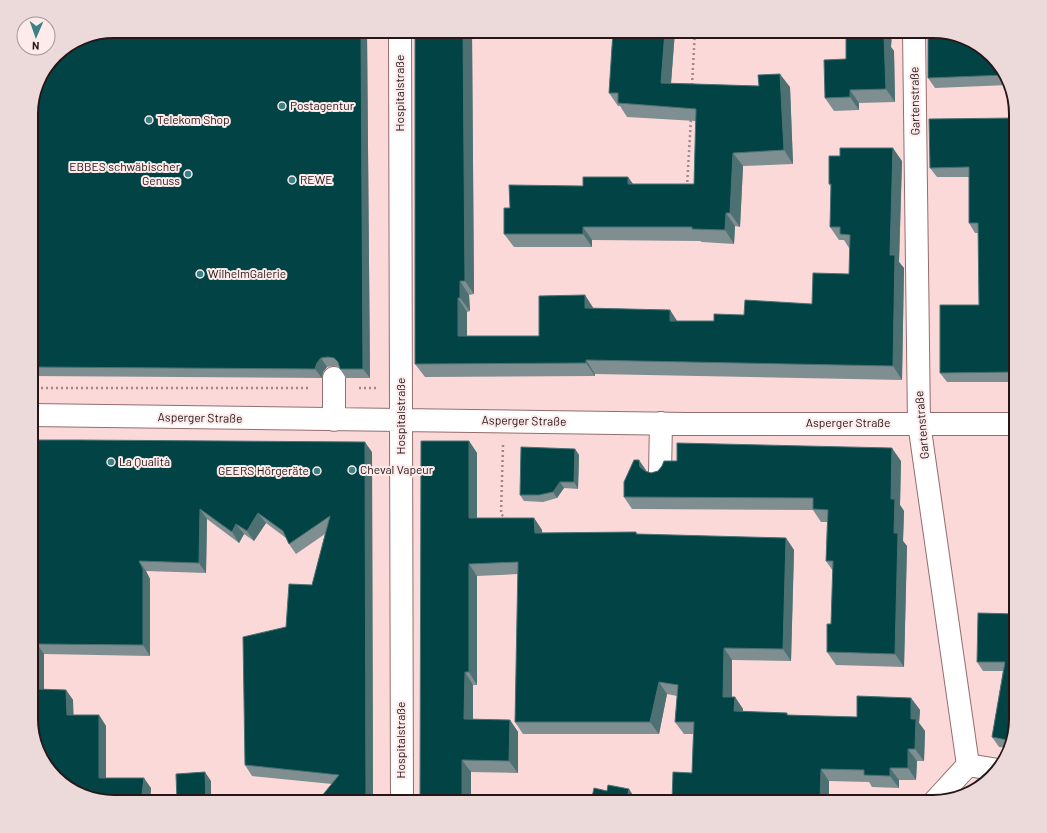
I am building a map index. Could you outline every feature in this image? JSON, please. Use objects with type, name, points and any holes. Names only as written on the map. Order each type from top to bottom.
[{"type":"street","name":"Hospitalstraße","points":[[400,38],[402,795]]},
{"type":"street","name":"Gartenstraße","points":[[914,38],[919,423],[968,765]]},
{"type":"street","points":[[334,383],[334,420]]},
{"type":"street","name":"Asperger Straße","points":[[38,415],[660,423],[1009,424]]},
{"type":"street","points":[[660,423],[660,473]]},
{"type":"street","points":[[941,794],[968,765],[990,769]]},
{"type":"path","points":[[692,86],[695,38]]},
{"type":"path","points":[[687,188],[691,110]]},
{"type":"path","points":[[38,388],[334,383],[400,388]]},
{"type":"path","points":[[503,421],[501,514],[510,524]]},
{"type":"building","name":"WilhelmGalerie","points":[[114,38],[361,38],[363,369],[340,369],[338,362],[334,358],[328,357],[321,358],[315,369],[38,367],[38,109],[42,89],[48,76],[64,57],[76,48],[89,42],[99,39]]},
{"type":"building","points":[[415,38],[463,38],[465,281],[460,281],[460,298],[458,298],[458,336],[539,336],[539,296],[585,295],[585,308],[670,310],[670,321],[714,321],[714,314],[744,315],[745,300],[812,304],[813,273],[849,274],[850,235],[840,234],[840,227],[830,227],[831,184],[829,184],[829,156],[840,156],[840,148],[893,148],[890,255],[895,255],[893,366],[586,360],[586,363],[415,364]]},
{"type":"building","points":[[613,38],[664,38],[661,83],[759,86],[758,75],[780,74],[784,150],[733,153],[730,213],[726,213],[725,230],[692,229],[692,227],[583,227],[583,234],[504,234],[504,208],[510,208],[509,185],[583,186],[583,177],[628,177],[628,184],[694,184],[696,109],[618,103],[618,93],[609,93]]},
{"type":"building","points":[[846,38],[884,38],[886,89],[850,90],[850,97],[825,98],[824,60],[846,59]]},
{"type":"building","points":[[928,38],[948,39],[971,48],[983,57],[998,75],[928,78]]},
{"type":"building","points":[[1009,118],[1009,372],[940,373],[940,305],[979,305],[978,223],[969,223],[969,167],[930,168],[929,119]]},
{"type":"building","points":[[38,440],[365,442],[366,795],[323,795],[339,775],[245,765],[243,637],[286,627],[289,584],[312,585],[330,516],[289,544],[283,531],[258,513],[247,531],[236,524],[232,532],[200,509],[199,563],[139,561],[143,569],[143,645],[38,644]]},
{"type":"building","points":[[421,441],[469,441],[469,518],[534,518],[535,533],[636,532],[636,534],[786,538],[783,649],[724,648],[723,697],[735,697],[734,711],[787,713],[787,715],[857,717],[857,696],[911,698],[911,719],[916,719],[915,749],[908,749],[908,768],[890,768],[890,776],[864,775],[864,770],[821,769],[820,795],[672,795],[673,772],[692,773],[694,722],[675,722],[678,685],[659,682],[650,722],[515,722],[518,562],[469,564],[469,672],[465,672],[464,719],[510,720],[509,761],[462,760],[462,795],[420,795]]},
{"type":"building","points":[[677,443],[892,448],[891,499],[895,499],[894,533],[898,533],[895,654],[827,652],[827,624],[831,624],[833,561],[826,561],[828,510],[813,509],[813,498],[624,497],[624,482],[634,460],[639,460],[640,467],[645,471],[651,473],[658,471],[664,461],[677,461]]},
{"type":"building","points":[[521,447],[575,449],[574,482],[560,482],[553,492],[539,495],[520,495]]},
{"type":"building","points":[[978,613],[1009,614],[1009,719],[1006,740],[992,737],[1005,662],[977,662]]},
{"type":"building","points":[[38,689],[66,690],[67,715],[99,715],[99,778],[144,778],[142,795],[114,795],[89,791],[76,785],[60,773],[48,757],[39,734]]},
{"type":"building","points":[[205,772],[206,795],[177,795],[176,774]]},
{"type":"building","points":[[608,785],[629,789],[628,794],[632,795],[592,795],[594,788],[607,791]]},
{"type":"place","name":"Postagentur","points":[[282,106]]},
{"type":"place","name":"Telekom Shop","points":[[149,120]]},
{"type":"place","name":"EBBES schwäbischer Genuss","points":[[188,174]]},
{"type":"place","name":"REWE","points":[[292,180]]},
{"type":"place","name":"WilhelmGalerie","points":[[200,274]]},
{"type":"place","name":"La Qualità","points":[[111,462]]},
{"type":"place","name":"Cheval Vapeur","points":[[352,470]]},
{"type":"place","name":"GEERS Hörgeräte","points":[[317,471]]}]
